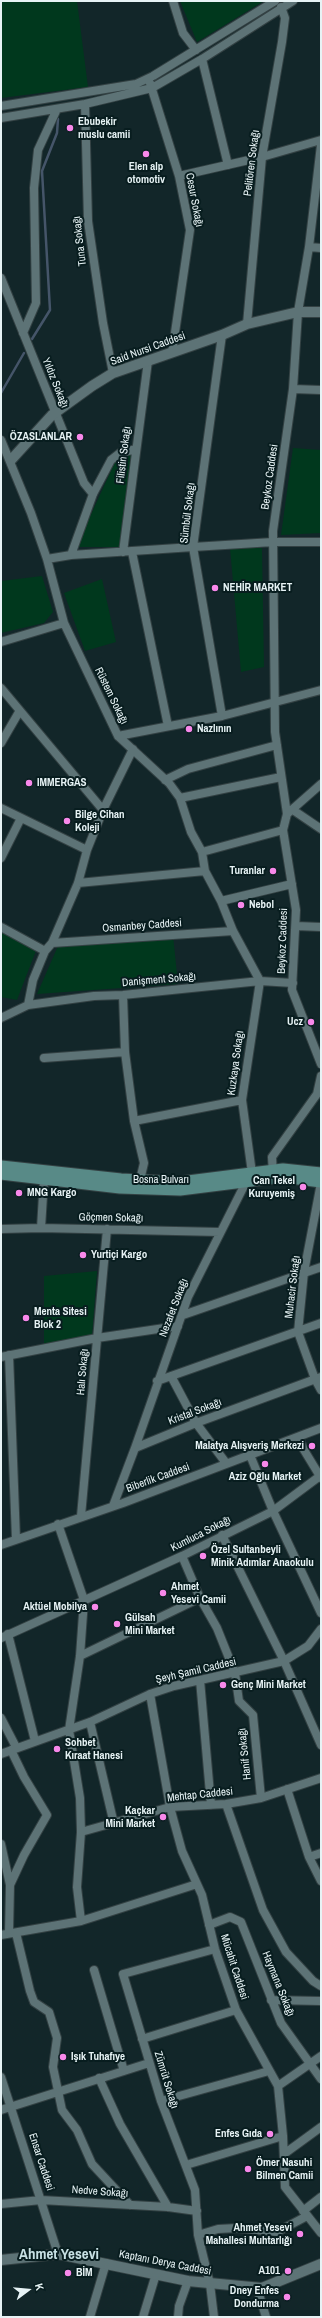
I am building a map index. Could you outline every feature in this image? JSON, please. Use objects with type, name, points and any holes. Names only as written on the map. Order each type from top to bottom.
[{"type":"main road","name":"Bosna Bulvarı","points":[[1,1166],[140,1180],[180,1182],[252,1173],[273,1174],[283,1178],[321,1182]]},
{"type":"main road","name":"Bosna Bulvarı","points":[[1,1174],[120,1188],[180,1190],[246,1182],[273,1174],[283,1169],[321,1173]]},
{"type":"street","points":[[173,1],[183,33],[196,50]]},
{"type":"street","points":[[1,106],[136,84],[196,50],[275,1]]},
{"type":"street","points":[[1,118],[85,104],[152,88],[202,59],[293,1]]},
{"type":"street","name":"Pelitören Sokağı","points":[[247,324],[262,157],[285,18],[281,8]]},
{"type":"street","points":[[202,59],[228,165]]},
{"type":"street","name":"Cesur Sokağı","points":[[149,78],[179,176],[190,230],[172,353]]},
{"type":"street","name":"Tuna Sokağı","points":[[85,104],[88,221],[103,323],[113,373]]},
{"type":"street","points":[[23,333],[36,303],[34,188],[38,150],[57,109]]},
{"type":"street","points":[[179,176],[262,157],[321,140]]},
{"type":"street","name":"Beykoz Caddesi","points":[[321,145],[319,183],[298,312],[294,389],[273,542],[277,745],[281,777],[290,812],[283,830],[296,910],[292,990],[321,1064]]},
{"type":"street","points":[[309,247],[321,248]]},
{"type":"street","name":"Yıldız Sokağı","points":[[1,278],[84,483],[93,494]]},
{"type":"street","name":"Said Nursi Caddesi","points":[[11,460],[55,412],[113,373],[222,335],[247,324],[298,312],[321,312]]},
{"type":"street","name":"Sümbül Sokağı","points":[[222,335],[194,547],[222,716]]},
{"type":"street","name":"Filistin Sokağı","points":[[123,552],[148,361]]},
{"type":"street","points":[[294,389],[321,390]]},
{"type":"street","name":"Rüstem Sokağı","points":[[1,440],[11,460],[47,560],[64,623],[118,736],[165,780],[180,798],[191,832],[202,852],[205,871],[221,902],[233,931],[260,981]]},
{"type":"street","points":[[71,555],[93,494],[111,460],[120,453],[136,449]]},
{"type":"street","points":[[47,560],[71,555],[273,542],[321,542]]},
{"type":"street","points":[[132,552],[168,726]]},
{"type":"street","points":[[1,642],[64,623]]},
{"type":"street","points":[[1,688],[19,712],[103,810]]},
{"type":"street","points":[[118,736],[222,716],[321,690]]},
{"type":"street","points":[[1,743],[19,712]]},
{"type":"street","points":[[165,780],[188,769],[277,745]]},
{"type":"street","points":[[28,1005],[33,980],[45,952],[52,943],[78,883],[87,850],[103,810],[133,749]]},
{"type":"street","points":[[180,798],[281,777]]},
{"type":"street","points":[[321,784],[290,812],[321,829]]},
{"type":"street","points":[[1,808],[87,850]]},
{"type":"street","points":[[1,858],[21,818]]},
{"type":"street","points":[[202,852],[283,830]]},
{"type":"street","points":[[78,883],[205,871]]},
{"type":"street","points":[[221,902],[292,884]]},
{"type":"street","points":[[296,926],[321,927]]},
{"type":"street","points":[[1,927],[45,952]]},
{"type":"street","name":"Osmanbey Caddesi","points":[[52,943],[233,931]]},
{"type":"street","name":"Danişment Sokağı","points":[[1,1018],[28,1005],[94,996],[122,995],[260,981],[292,983]]},
{"type":"street","name":"Kuzkaya Sokağı","points":[[252,1173],[242,1100],[260,981]]},
{"type":"street","points":[[122,995],[125,1052],[134,1121],[144,1163],[140,1180]]},
{"type":"street","points":[[44,1058],[125,1052]]},
{"type":"street","points":[[273,1174],[272,1157],[319,1094],[321,1076]]},
{"type":"street","points":[[134,1121],[242,1100]]},
{"type":"street","points":[[41,1228],[44,1179]]},
{"type":"street","name":"Nezafet Sokağı","points":[[134,1448],[157,1381],[183,1315],[188,1297],[246,1182]]},
{"type":"street","name":"Muhacir Sokağı","points":[[321,1182],[304,1272],[298,1332],[318,1378],[321,1390]]},
{"type":"street","name":"Göçmen Sokağı","points":[[1,1229],[41,1228],[220,1232]]},
{"type":"street","name":"Halı Sokağı","points":[[81,1516],[107,1229]]},
{"type":"street","points":[[183,1315],[321,1267]]},
{"type":"street","points":[[157,1381],[321,1323]]},
{"type":"street","points":[[16,1539],[5,1356],[97,1338],[178,1326]]},
{"type":"street","points":[[171,1376],[196,1423],[226,1463]]},
{"type":"street","name":"Kristal Sokağı","points":[[134,1448],[196,1423],[318,1378]]},
{"type":"street","name":"Biberlik Caddesi","points":[[1,1544],[113,1506],[263,1449],[299,1438],[321,1428]]},
{"type":"street","points":[[299,1438],[304,1450],[320,1477]]},
{"type":"street","points":[[113,1506],[134,1448]]},
{"type":"street","points":[[250,1455],[273,1511],[321,1613]]},
{"type":"street","name":"Kumluca Sokağı","points":[[4,1636],[182,1556],[273,1511],[320,1477]]},
{"type":"street","points":[[58,1524],[84,1600],[80,1656],[69,1730],[80,1798],[81,1832],[77,1887],[81,1921]]},
{"type":"street","points":[[222,1535],[284,1661],[321,1745]]},
{"type":"street","name":"Hanif Sokağı","points":[[182,1556],[200,1598],[217,1628],[235,1673],[239,1701],[253,1715],[261,1798]]},
{"type":"street","points":[[80,1656],[200,1598]]},
{"type":"street","name":"Şeyh Şamil Caddesi","points":[[1,1754],[90,1722],[150,1694],[200,1680],[284,1661],[308,1646],[320,1635]]},
{"type":"street","points":[[4,1636],[35,1741]]},
{"type":"street","points":[[200,1680],[211,1805]]},
{"type":"street","name":"Mücahit Caddesi","points":[[150,1694],[170,1807],[182,1851],[197,1884],[215,1949],[236,2010],[278,2086],[283,2136],[285,2187],[321,2233]]},
{"type":"street","points":[[1,1718],[24,1777],[47,1815],[24,1855],[10,1885]]},
{"type":"street","points":[[90,1722],[114,1824]]},
{"type":"street","name":"Mehtap Caddesi","points":[[81,1832],[114,1824],[170,1807],[226,1804],[261,1798],[321,1778]]},
{"type":"street","points":[[287,1789],[309,1857],[321,1881]]},
{"type":"street","points":[[226,1804],[263,1910],[286,1952],[313,1981],[321,1986]]},
{"type":"street","points":[[1,1844],[10,1885],[9,1934],[34,2002],[49,2012],[57,2038],[53,2067],[62,2110],[77,2130],[92,2164],[130,2205]]},
{"type":"street","points":[[309,1857],[321,1853]]},
{"type":"street","points":[[9,1934],[81,1921],[197,1884]]},
{"type":"street","name":"Haymana Sokağı","points":[[209,1925],[230,1917],[241,1922],[280,2023],[321,2079]]},
{"type":"street","name":"Zümrüt Sokağı","points":[[214,2317],[210,2284],[198,2235],[195,2190],[186,2165],[173,2137],[161,2101],[123,1974],[215,1949]]},
{"type":"street","points":[[94,1970],[124,2071]]},
{"type":"street","points":[[271,2000],[321,2001]]},
{"type":"street","points":[[142,2039],[236,2010]]},
{"type":"street","points":[[278,2086],[321,2056]]},
{"type":"street","points":[[1,2110],[149,2063]]},
{"type":"street","points":[[161,2101],[269,2071]]},
{"type":"street","name":"Ensar Caddesi","points":[[1,2076],[58,2254]]},
{"type":"street","points":[[100,2078],[120,2124],[168,2207]]},
{"type":"street","points":[[284,2154],[321,2127]]},
{"type":"street","points":[[186,2165],[283,2136]]},
{"type":"street","points":[[198,2235],[218,2229],[236,2228],[277,2232],[305,2213],[321,2198]]},
{"type":"street","name":"Nedve Sokağı","points":[[1,2204],[41,2200],[168,2207],[197,2211]]},
{"type":"street","name":"Kaptanı Derya Caddesi","points":[[1,2260],[58,2254],[188,2281],[257,2288],[262,2288],[321,2264]]},
{"type":"street","points":[[90,2317],[106,2263]]},
{"type":"street","points":[[144,2317],[156,2274]]},
{"type":"street","points":[[178,2317],[179,2306],[188,2281]]},
{"type":"street","points":[[257,2288],[266,2317]]},
{"type":"green space","points":[[1,1],[77,1],[88,87],[1,98]]},
{"type":"green space","points":[[180,1],[264,1],[197,42]]},
{"type":"green space","points":[[293,448],[321,450],[321,533],[281,535]]},
{"type":"green space","points":[[132,453],[120,547],[76,547],[116,460]]},
{"type":"green space","points":[[230,548],[262,548],[264,667],[241,672]]},
{"type":"green space","points":[[42,576],[53,612],[44,623],[1,633],[1,581]]},
{"type":"green space","points":[[102,579],[116,642],[85,651],[64,593]]},
{"type":"green space","points":[[1,931],[37,948],[17,1000],[1,997]]},
{"type":"green space","points":[[173,935],[178,984],[37,994],[58,946]]},
{"type":"green space","points":[[97,1271],[92,1336],[44,1346],[44,1276]]},
{"type":"waterway","points":[[32,339],[50,310],[42,171],[57,133],[58,119]]},
{"type":"waterway","points":[[1,393],[24,353]]},
{"type":"place","name":"Ebubekir muslu camii","points":[[70,128]]},
{"type":"place","name":"Elen alp otomotiv","points":[[146,154]]},
{"type":"place","name":"ÖZASLANLAR","points":[[80,437]]},
{"type":"place","name":"NEHİR MARKET","points":[[215,588]]},
{"type":"place","name":"Nazlının","points":[[189,729]]},
{"type":"place","name":"IMMERGAS","points":[[29,783]]},
{"type":"place","name":"Bilge Cihan Koleji","points":[[67,821]]},
{"type":"place","name":"Turanlar","points":[[273,871]]},
{"type":"place","name":"Nebol","points":[[241,905]]},
{"type":"place","name":"Ucz","points":[[311,1022]]},
{"type":"place","name":"Can Tekel Kuruyemiş","points":[[303,1187]]},
{"type":"place","name":"MNG Kargo","points":[[19,1193]]},
{"type":"place","name":"Yurtiçi Kargo","points":[[83,1255]]},
{"type":"place","name":"Menta Sitesi Blok 2","points":[[26,1318]]},
{"type":"place","name":"Malatya Alışveriş Merkezi","points":[[312,1446]]},
{"type":"place","name":"Aziz Oğlu Market","points":[[265,1464]]},
{"type":"place","name":"Özel Sultanbeyli Minik Adımlar Anaokulu","points":[[203,1556]]},
{"type":"place","name":"Ahmet Yesevi Camii","points":[[163,1593]]},
{"type":"place","name":"Aktüel Mobilya","points":[[95,1607]]},
{"type":"place","name":"Gülsah Mini Market","points":[[117,1624]]},
{"type":"place","name":"Genç Mini Market","points":[[223,1685]]},
{"type":"place","name":"Sohbet Kıraat Hanesi","points":[[57,1749]]},
{"type":"place","name":"Kaçkar Mini Market","points":[[163,1817]]},
{"type":"place","name":"Işık Tuhafıye","points":[[63,2057]]},
{"type":"place","name":"Enfes Gıda","points":[[270,2134]]},
{"type":"place","name":"Ömer Nasuhi Bilmen Camii","points":[[248,2169]]},
{"type":"place","name":"Ahmet Yesevi Mahallesi Muhtarlığı","points":[[300,2234]]},
{"type":"place","name":"A101","points":[[288,2271]]},
{"type":"place","name":"BİM","points":[[68,2273]]},
{"type":"place","name":"Dney Enfes Dondurma","points":[[287,2297]]},
{"type":"district","name":"Ahmet Yesevi","points":[[59,2255]]}]
